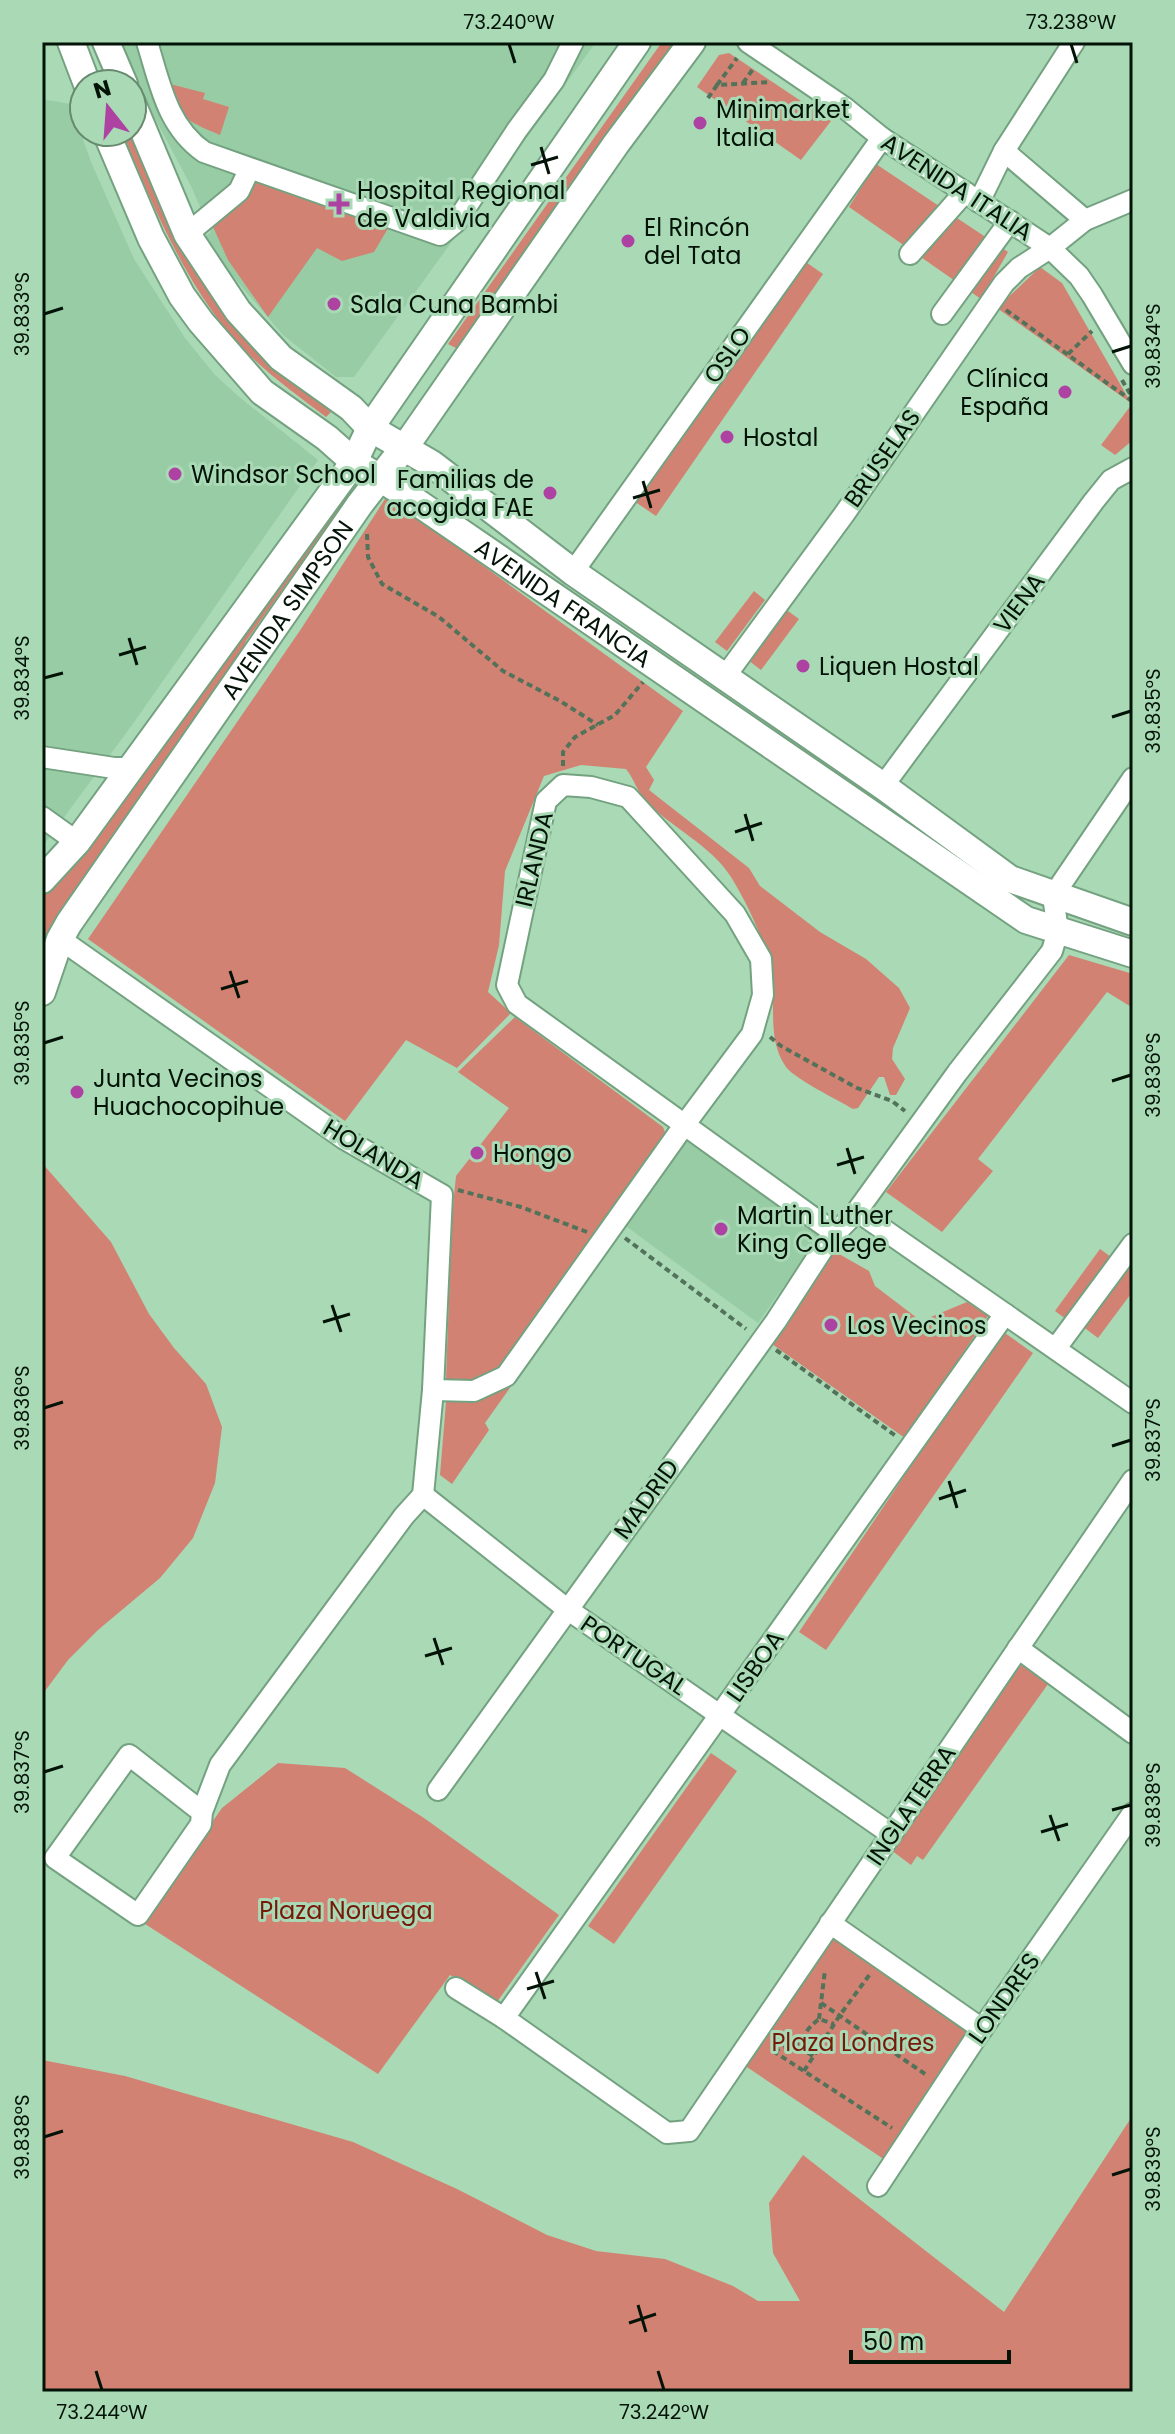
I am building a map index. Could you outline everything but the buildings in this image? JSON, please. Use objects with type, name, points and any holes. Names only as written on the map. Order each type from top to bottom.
[{"type":"main road","points":[[71,42],[81,68]]},
{"type":"main road","points":[[106,42],[117,68]]},
{"type":"main road","name":"AVENIDA SIMPSON","points":[[42,880],[77,842],[354,462],[370,428],[637,42]]},
{"type":"main road","name":"AVENIDA SIMPSON","points":[[42,992],[60,939],[249,661],[412,437],[616,144],[692,42]]},
{"type":"main road","name":"AVENIDA FRANCIA","points":[[148,141],[187,234],[254,332],[281,358],[351,408],[370,428],[432,464],[573,572],[883,786],[1010,879],[1053,896],[1131,919]]},
{"type":"main road","name":"AVENIDA FRANCIA","points":[[113,148],[160,258],[201,322],[262,392],[327,438],[354,462],[1026,920],[1133,954]]},
{"type":"street","points":[[147,42],[170,113],[183,134],[204,152],[440,235],[457,221],[554,80],[573,42]]},
{"type":"street","points":[[910,254],[972,197],[1074,42]]},
{"type":"street","name":"AVENIDA ITALIA","points":[[744,48],[845,108],[882,138],[1050,248],[1079,276],[1133,364]]},
{"type":"street","name":"OSLO","points":[[573,572],[882,138]]},
{"type":"street","points":[[1004,151],[1085,220]]},
{"type":"street","points":[[187,234],[239,191],[249,170]]},
{"type":"street","name":"BRUSELAS","points":[[724,678],[845,513],[991,300],[1019,268],[1085,220],[1133,200]]},
{"type":"street","points":[[942,314],[1010,221]]},
{"type":"street","name":"VIENA","points":[[883,786],[1094,501],[1111,480],[1133,468]]},
{"type":"street","points":[[42,757],[132,768]]},
{"type":"street","points":[[1058,931],[1053,896],[1133,778]]},
{"type":"street","name":"IRLANDA","points":[[685,1124],[752,1034],[763,995],[761,959],[735,914],[628,797],[591,787],[563,785],[546,801],[507,985],[517,1004],[836,1234]]},
{"type":"street","points":[[42,817],[77,842]]},
{"type":"street","name":"MADRID","points":[[438,1790],[776,1321],[828,1241],[857,1211],[957,1073],[1052,951],[1058,931]]},
{"type":"street","name":"HOLANDA","points":[[60,939],[343,1138],[442,1195],[433,1390],[423,1495]]},
{"type":"street","points":[[433,1390],[474,1391],[506,1376],[685,1124]]},
{"type":"street","points":[[857,1211],[1133,1403]]},
{"type":"street","points":[[1056,1348],[1133,1244]]},
{"type":"street","name":"LISBOA","points":[[504,2018],[1005,1314]]},
{"type":"street","name":"INGLATERRA","points":[[504,2018],[667,2133],[689,2131],[833,1925],[891,1834],[1133,1480]]},
{"type":"street","points":[[202,1812],[129,1755],[55,1858],[138,1915],[201,1824],[202,1812],[220,1765],[404,1516],[423,1495]]},
{"type":"street","name":"PORTUGAL","points":[[423,1495],[567,1609],[891,1834]]},
{"type":"street","points":[[1018,1648],[1133,1733]]},
{"type":"street","name":"LONDRES","points":[[878,2186],[982,2029],[1133,1813]]},
{"type":"street","points":[[833,1925],[982,2029]]},
{"type":"street","points":[[456,1988],[504,2018]]},
{"type":"path","points":[[708,98],[744,48]]},
{"type":"path","points":[[743,83],[757,64]]},
{"type":"path","points":[[717,85],[781,81]]},
{"type":"path","points":[[991,300],[1133,402]]},
{"type":"path","points":[[1068,354],[1093,329]]},
{"type":"path","points":[[367,530],[368,557],[382,584],[439,617],[503,671],[598,725]]},
{"type":"path","points":[[563,785],[563,752],[575,737],[615,715],[647,678]]},
{"type":"path","points":[[756,1025],[781,1046],[857,1088],[892,1101],[908,1113]]},
{"type":"path","points":[[432,1189],[486,1196],[559,1219],[603,1239]]},
{"type":"path","points":[[814,2057],[805,2051],[802,2042],[806,2030],[819,2019],[828,1942],[833,1925]]},
{"type":"path","points":[[804,2071],[872,1972]]},
{"type":"path","points":[[821,2003],[945,2087]]},
{"type":"path","points":[[819,2019],[834,2024]]},
{"type":"path","points":[[773,2051],[910,2140]]},
{"type":"shaded area","name":"Hospital Regional de Valdivia","points":[[122,42],[596,42],[354,377],[336,377],[283,335],[230,273],[205,237],[211,232],[191,186],[148,105],[148,68],[131,68]]},
{"type":"shaded area","name":"Windsor School","points":[[42,99],[68,104],[68,148],[86,148],[134,259],[185,338],[215,375],[318,460],[132,725],[42,847]]},
{"type":"shaded area","name":"Martin Luther King College","points":[[685,1140],[820,1234],[758,1323],[623,1224]]},
{"type":"green space","points":[[662,42],[680,42],[460,350],[448,344]]},
{"type":"green space","points":[[729,53],[831,121],[801,160],[697,87],[719,55]]},
{"type":"green space","points":[[166,83],[205,93],[203,99],[229,107],[220,135],[185,117]]},
{"type":"green space","points":[[129,148],[142,148],[275,366],[332,411],[326,417],[275,378],[229,333],[196,287],[168,237]]},
{"type":"green space","points":[[876,164],[1008,252],[981,299],[849,207]]},
{"type":"green space","points":[[258,178],[393,220],[374,252],[342,261],[317,248],[268,317],[228,260],[209,218]]},
{"type":"green space","points":[[800,258],[823,274],[656,516],[628,497]]},
{"type":"green space","points":[[1040,267],[1062,283],[1131,403],[997,308]]},
{"type":"green space","points":[[1132,404],[1133,440],[1115,455],[1101,445]]},
{"type":"green space","points":[[348,488],[352,492],[246,641],[235,669],[51,925],[42,952],[42,896],[89,845]]},
{"type":"green space","points":[[387,496],[683,711],[646,767],[654,780],[649,790],[749,868],[760,886],[820,932],[866,959],[899,988],[910,1008],[893,1048],[892,1059],[905,1079],[896,1095],[890,1095],[884,1077],[879,1077],[858,1108],[853,1109],[807,1083],[786,1067],[774,1031],[770,966],[743,897],[712,855],[645,800],[626,769],[581,765],[544,776],[505,871],[499,945],[488,992],[511,1013],[457,1068],[406,1040],[345,1121],[88,939],[301,629]]},
{"type":"green space","points":[[754,591],[765,600],[727,651],[715,642]]},
{"type":"green space","points":[[781,606],[799,619],[761,670],[744,657]]},
{"type":"green space","points":[[1069,955],[1133,974],[1133,1008],[1107,992],[978,1159],[993,1171],[942,1232],[886,1192]]},
{"type":"green space","points":[[515,1017],[663,1127],[666,1135],[499,1373],[484,1382],[446,1380],[456,1176],[509,1108],[458,1072]]},
{"type":"green space","points":[[42,1163],[111,1242],[149,1314],[206,1384],[222,1427],[215,1483],[193,1538],[160,1578],[98,1630],[68,1660],[42,1695]]},
{"type":"green space","points":[[614,1236],[617,1237],[485,1423],[489,1430],[452,1484],[440,1475],[446,1402],[506,1385]]},
{"type":"green space","points":[[1100,1249],[1111,1257],[1066,1319],[1055,1311]]},
{"type":"green space","points":[[832,1250],[869,1271],[875,1286],[921,1321],[967,1302],[988,1316],[905,1438],[772,1344]]},
{"type":"green space","points":[[1127,1265],[1133,1269],[1133,1291],[1098,1338],[1082,1326]]},
{"type":"green space","points":[[1002,1331],[1033,1353],[826,1650],[799,1632]]},
{"type":"green space","points":[[1021,1665],[1048,1684],[923,1860],[917,1856],[911,1865],[891,1850]]},
{"type":"green space","points":[[711,1753],[737,1771],[614,1944],[588,1926]]},
{"type":"green space","name":"Plaza Noruega","points":[[278,1763],[345,1768],[424,1818],[559,1915],[497,2002],[450,1975],[378,2074],[142,1922],[222,1808]]},
{"type":"green space","name":"Plaza Londres","points":[[826,1927],[970,2027],[885,2160],[738,2061]]},
{"type":"green space","points":[[42,2060],[125,2076],[353,2142],[457,2189],[547,2235],[596,2251],[665,2259],[733,2286],[758,2301],[800,2301],[773,2253],[769,2203],[803,2155],[1004,2312],[1133,2115],[1133,2392],[42,2392]]},
{"type":"place","name":"Minimarket Italia","points":[[700,123]]},
{"type":"place","name":"Hospital Regional de Valdivia","points":[[339,204]]},
{"type":"place","name":"El Rincón del Tata","points":[[628,241]]},
{"type":"place","name":"Sala Cuna Bambi","points":[[334,304]]},
{"type":"place","name":"Clínica España","points":[[1065,392]]},
{"type":"place","name":"Hostal","points":[[727,437]]},
{"type":"place","name":"Windsor School","points":[[175,474]]},
{"type":"place","name":"Familias de acogida FAE","points":[[550,493]]},
{"type":"place","name":"Liquen Hostal","points":[[803,666]]},
{"type":"place","name":"Junta Vecinos Huachocopihue","points":[[77,1092]]},
{"type":"place","name":"Hongo","points":[[477,1153]]},
{"type":"place","name":"Martin Luther King College","points":[[721,1229]]},
{"type":"place","name":"Los Vecinos","points":[[831,1325]]}]
